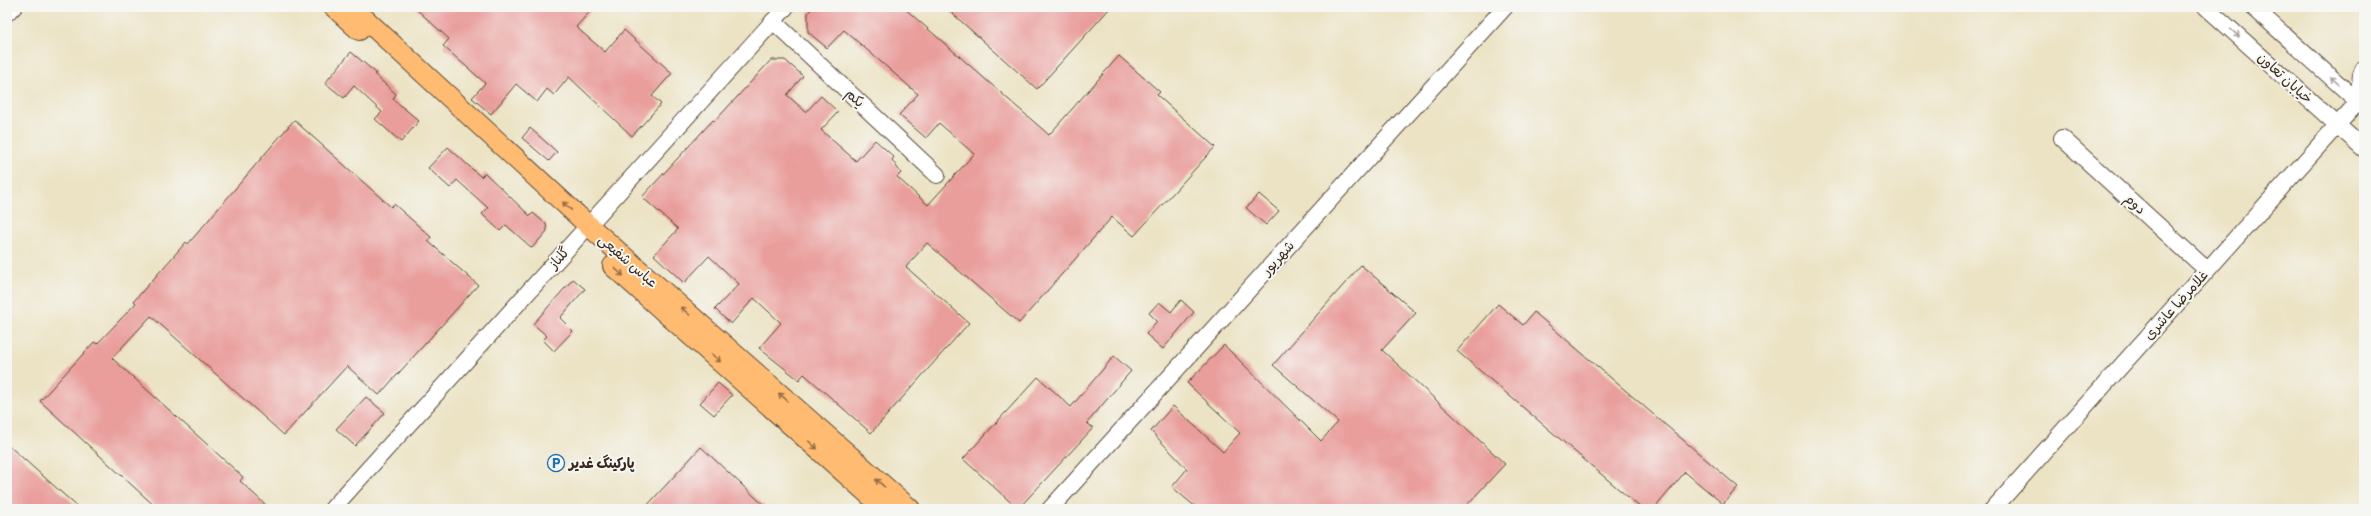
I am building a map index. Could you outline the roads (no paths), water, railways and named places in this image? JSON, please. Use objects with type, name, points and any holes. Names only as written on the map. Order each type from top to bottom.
[{"type":"main road","name":"عباس شفیعی","points":[[334,7],[584,231],[885,509]]},
{"type":"main road","name":"عباس شفیعی","points":[[352,7],[584,231],[910,509]]},
{"type":"street","points":[[7,13],[14,7]]},
{"type":"street","name":"گلناز","points":[[332,509],[786,7]]},
{"type":"street","name":"شهریور","points":[[1050,509],[1505,7]]},
{"type":"street","name":"خیابان تعاون","points":[[2206,7],[2364,149]]},
{"type":"street","points":[[2253,7],[2362,103]]},
{"type":"street","name":"یکم","points":[[773,22],[937,175]]},
{"type":"street","points":[[2362,103],[2361,75],[2364,68]]},
{"type":"street","name":"غلامرضا عاشری","points":[[1993,509],[2338,125],[2362,103]]},
{"type":"street","name":"دوم","points":[[2062,138],[2207,270]]},
{"type":"place","name":"پارکینگ غدیر","points":[[556,463]]}]
